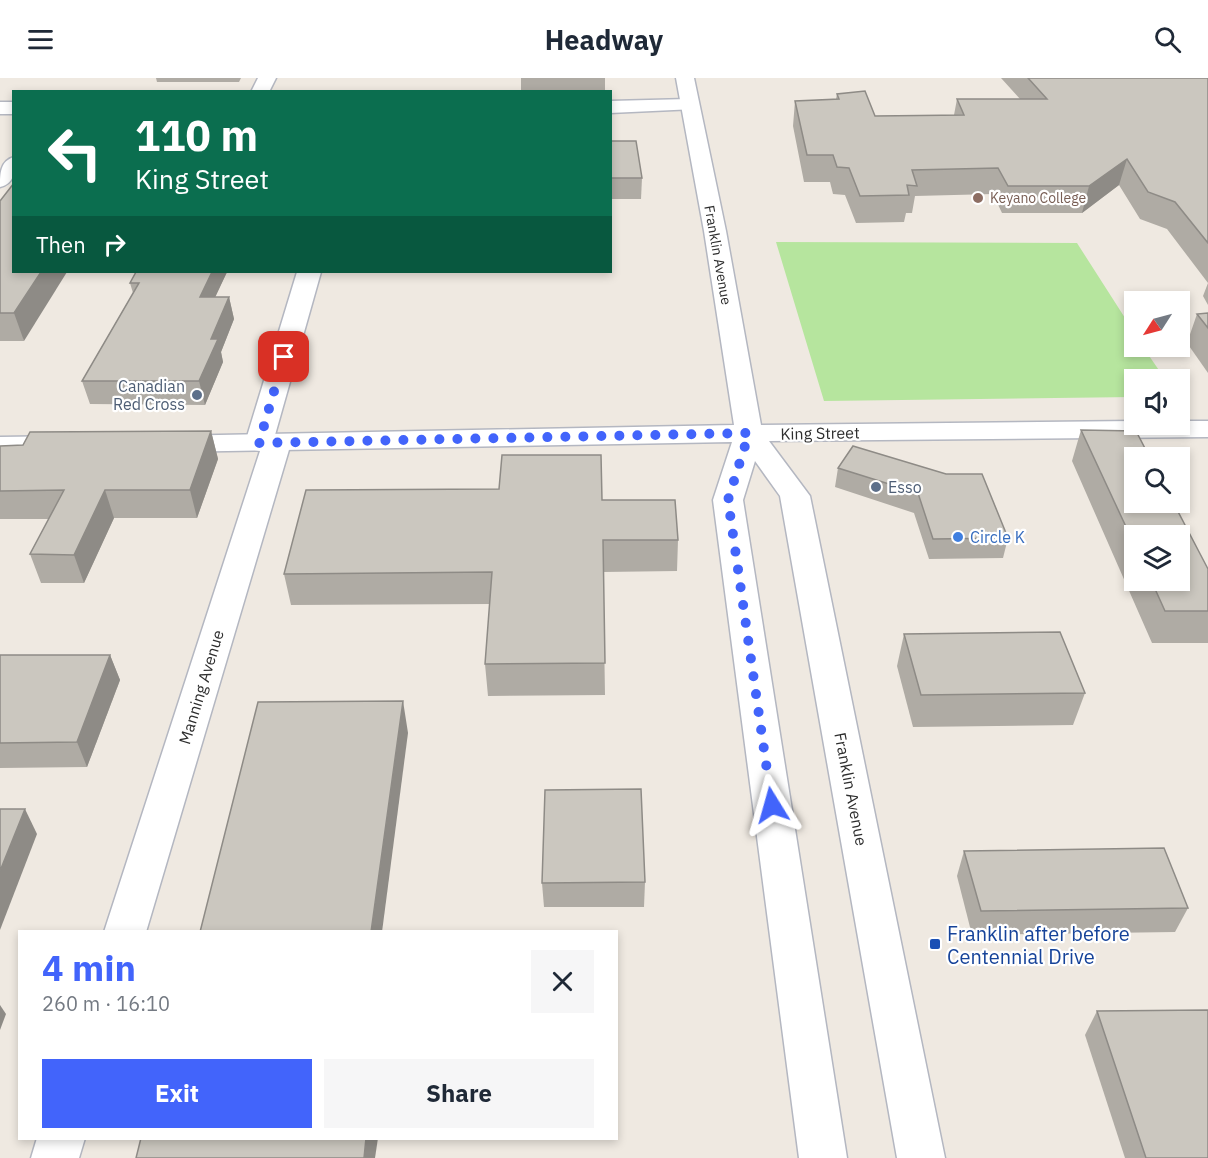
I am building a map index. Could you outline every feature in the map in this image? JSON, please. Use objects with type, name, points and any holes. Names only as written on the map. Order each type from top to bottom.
[{"type":"main road","name":"Franklin Avenue","points":[[685,78],[688,105],[715,231],[749,433],[795,496],[921,1158]]},
{"type":"main road","points":[[612,106],[688,105]]},
{"type":"main road","points":[[0,181],[12,166]]},
{"type":"main road","name":"Manning Avenue","points":[[126,930],[268,443],[309,273]]},
{"type":"main road","name":"King Street","points":[[141,444],[749,433],[1208,429]]},
{"type":"main road","name":"Franklin Avenue","points":[[749,433],[728,500],[823,1158]]},
{"type":"main road","points":[[0,445],[94,444]]},
{"type":"main road","points":[[55,1158],[60,1140]]},
{"type":"green space","points":[[776,242],[1077,243],[1124,316],[1124,357],[1150,357],[1158,369],[1124,369],[1124,397],[824,401]]},
{"type":"building","points":[[1028,78],[1208,78],[1208,243],[1175,202],[1148,192],[1127,159],[1089,186],[1008,186],[998,168],[912,170],[917,186],[907,185],[909,195],[860,196],[849,168],[837,167],[833,155],[807,155],[795,101],[839,99],[837,94],[865,91],[875,116],[964,115],[957,99],[1047,99]]},
{"type":"building","points":[[612,141],[636,141],[642,178],[612,178]]},
{"type":"building","points":[[12,186],[12,273],[40,273],[14,313],[0,313],[0,201]]},
{"type":"building","points":[[135,273],[212,273],[200,297],[229,297],[211,339],[218,339],[199,381],[82,381],[139,283],[130,283]]},
{"type":"building","points":[[1208,313],[1208,328],[1197,314]]},
{"type":"building","points":[[1081,430],[1124,431],[1124,435],[1138,435],[1144,447],[1124,447],[1124,513],[1179,513],[1185,525],[1125,525]]},
{"type":"building","points":[[211,431],[190,490],[105,490],[74,555],[30,554],[64,490],[0,491],[0,446],[23,445],[30,432]]},
{"type":"building","points":[[853,446],[946,474],[982,474],[1008,538],[933,539],[918,493],[838,468]]},
{"type":"building","points":[[502,455],[601,455],[602,500],[675,500],[678,540],[603,540],[605,663],[485,664],[492,572],[284,574],[306,490],[499,489]]},
{"type":"building","points":[[1190,535],[1208,569],[1208,611],[1165,611],[1156,591],[1190,591]]},
{"type":"building","points":[[1060,632],[1085,693],[921,695],[904,634]]},
{"type":"building","points":[[0,655],[110,655],[77,742],[0,743]]},
{"type":"building","points":[[403,701],[371,930],[201,930],[258,702]]},
{"type":"building","points":[[641,789],[645,882],[542,883],[545,790]]},
{"type":"building","points":[[0,809],[25,809],[0,871]]},
{"type":"building","points":[[1164,848],[1188,908],[981,911],[964,851]]},
{"type":"building","points":[[1208,1010],[1208,1158],[1146,1158],[1097,1011]]},
{"type":"building","points":[[140,1140],[366,1140],[364,1158],[136,1158]]},
{"type":"place","name":"Keyano College","points":[[978,198]]},
{"type":"place","name":"Canadian Red Cross","points":[[197,395]]},
{"type":"place","name":"Esso","points":[[876,487]]},
{"type":"place","name":"Circle K","points":[[958,537]]},
{"type":"place","name":"Franklin after before Centennial Drive","points":[[935,944]]},
{"type":"route","points":[[284,357],[259,443],[749,433],[728,500],[772,805]]}]
